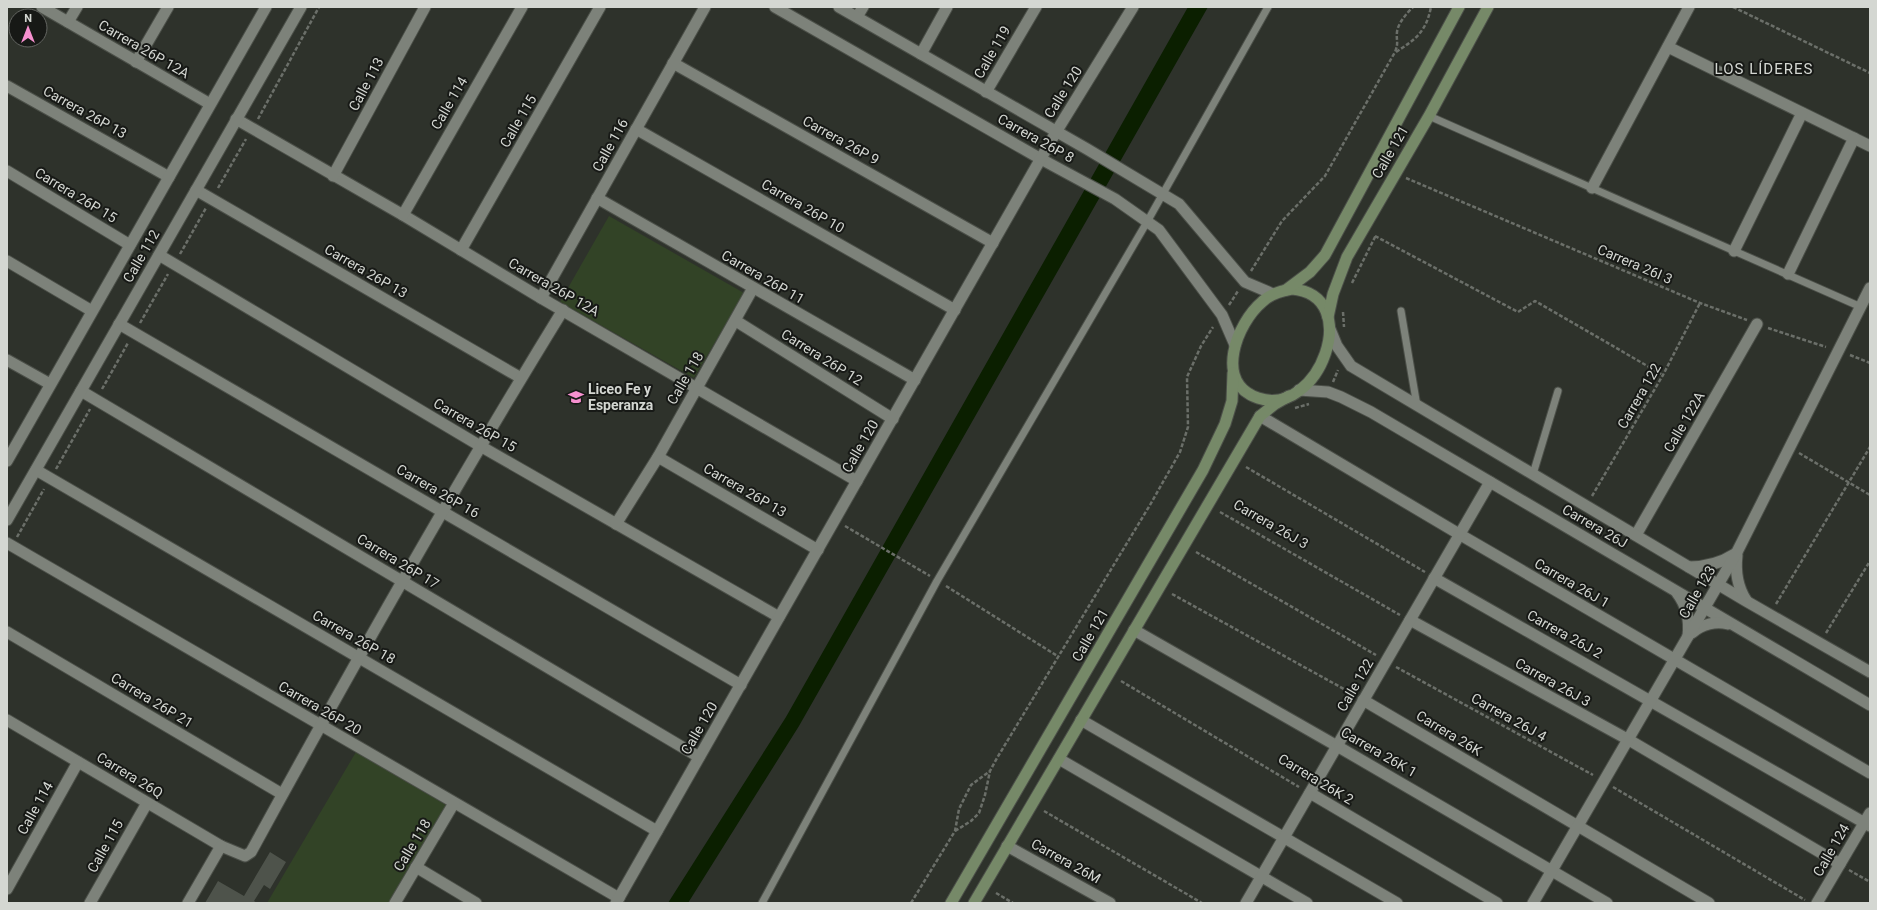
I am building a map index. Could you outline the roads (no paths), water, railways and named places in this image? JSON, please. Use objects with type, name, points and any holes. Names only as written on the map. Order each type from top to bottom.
[{"type":"main road","name":"Calle 121","points":[[1286,290],[1310,272],[1325,255],[1459,7]]},
{"type":"main road","name":"Calle 121","points":[[1328,317],[1333,294],[1348,257],[1429,116],[1488,7]]},
{"type":"main road","points":[[974,903],[1260,416],[1275,404],[1289,396],[1299,390],[1315,374],[1324,359],[1330,329],[1324,306],[1313,296],[1298,290],[1286,290],[1273,294],[1262,302],[1247,318],[1235,345],[1233,361],[1233,373],[1240,385],[1253,396],[1272,400],[1289,396]]},
{"type":"main road","name":"Calle 121","points":[[951,903],[1203,470],[1225,424],[1232,401],[1233,373]]},
{"type":"street","name":"Carrera 26P 12A","points":[[42,7],[210,104]]},
{"type":"street","points":[[68,22],[77,7]]},
{"type":"street","points":[[136,62],[168,7]]},
{"type":"street","name":"Calle 112","points":[[7,459],[266,7]]},
{"type":"street","name":"Calle 112","points":[[7,520],[301,7]]},
{"type":"street","name":"Calle 113","points":[[333,176],[425,7]]},
{"type":"street","name":"Calle 114","points":[[403,215],[522,7]]},
{"type":"street","name":"Calle 115","points":[[461,250],[600,7]]},
{"type":"street","name":"Calle 116","points":[[541,298],[705,7]]},
{"type":"street","name":"Carrera 26P 8","points":[[775,7],[1041,159],[1115,199],[1160,230],[1222,315],[1235,345]]},
{"type":"street","name":"Carrera 26P 8","points":[[839,7],[1087,149],[1179,204],[1245,282],[1273,294]]},
{"type":"street","points":[[857,17],[862,7]]},
{"type":"street","points":[[921,54],[947,7]]},
{"type":"street","name":"Calle 119","points":[[986,92],[1036,7]]},
{"type":"street","name":"Calle 120","points":[[617,901],[1056,132],[1133,7]]},
{"type":"street","points":[[1592,188],[1689,7]]},
{"type":"street","points":[[1668,47],[1870,146]]},
{"type":"street","name":"Carrera 26P 9","points":[[673,63],[993,243]]},
{"type":"street","name":"Carrera 26P 13","points":[[7,86],[168,177]]},
{"type":"street","points":[[1734,251],[1802,113]]},
{"type":"street","name":"Carrera 26P 12A","points":[[236,119],[857,481]]},
{"type":"street","name":"Carrera 26P 10","points":[[636,129],[955,310]]},
{"type":"street","points":[[1788,274],[1854,138]]},
{"type":"street","name":"Carrera 26P 15","points":[[7,170],[130,245]]},
{"type":"street","name":"Carrera 26P 13","points":[[196,190],[521,378]]},
{"type":"street","name":"Carrera 26P 11","points":[[597,198],[915,380]]},
{"type":"street","name":"Carrera 26P 15","points":[[158,255],[482,447],[779,617]]},
{"type":"street","points":[[7,262],[92,311]]},
{"type":"street","name":"Calle 118","points":[[616,524],[658,457],[696,387],[736,322],[753,288]]},
{"type":"street","name":"Calle 123","points":[[1533,903],[1737,552],[1870,288]]},
{"type":"street","points":[[282,794],[402,582],[521,378],[563,310]]},
{"type":"street","name":"Carrera 26P 12","points":[[736,322],[893,419]]},
{"type":"street","name":"Carrera 26P 16","points":[[119,324],[741,685]]},
{"type":"street","name":"Calle 122A","points":[[1636,535],[1757,324]]},
{"type":"street","name":"Carrera 26J","points":[[1330,329],[1344,358],[1351,366],[1746,601],[1870,672]]},
{"type":"street","points":[[7,360],[50,384]]},
{"type":"street","name":"Carrera 26J","points":[[1299,390],[1328,392],[1341,396],[1371,412],[1675,590],[1733,626],[1870,705]]},
{"type":"street","name":"Carrera 26P 17","points":[[81,391],[699,757]]},
{"type":"street","name":"Carrera 26J 1","points":[[1260,416],[1459,534],[1870,773]]},
{"type":"street","name":"Carrera 26P 13","points":[[658,457],[818,550]]},
{"type":"street","name":"Carrera 26P 18","points":[[36,470],[657,831]]},
{"type":"street","name":"Calle 122","points":[[1246,903],[1490,482]]},
{"type":"street","name":"Carrera 26P 20","points":[[9,545],[454,803],[617,901]]},
{"type":"street","points":[[1689,567],[1717,564],[1737,552]]},
{"type":"street","points":[[1737,552],[1737,577],[1740,589],[1746,601]]},
{"type":"street","name":"Carrera 26J 2","points":[[1434,578],[1868,820]]},
{"type":"street","points":[[1675,590],[1686,607],[1689,628],[1688,638]]},
{"type":"street","name":"Carrera 26J 3","points":[[1410,620],[1629,740],[1840,864]]},
{"type":"street","points":[[1688,638],[1703,626],[1713,623],[1733,626]]},
{"type":"street","name":"Carrera 26K 1","points":[[1134,630],[1338,746],[1607,903]]},
{"type":"street","name":"Carrera 26P 21","points":[[7,632],[282,794]]},
{"type":"street","name":"Carrera 26K","points":[[1364,700],[1709,903]]},
{"type":"street","points":[[1081,720],[1397,903]]},
{"type":"street","name":"Carrera 26Q","points":[[8,724],[78,762],[221,846],[239,855],[245,856],[251,852],[282,794]]},
{"type":"street","points":[[1059,759],[1307,903]]},
{"type":"street","name":"Calle 114","points":[[7,889],[78,762]]},
{"type":"street","name":"Carrera 26K 2","points":[[1310,793],[1497,903]]},
{"type":"street","name":"Calle 115","points":[[90,903],[147,803]]},
{"type":"street","name":"Calle 118","points":[[396,903],[454,803]]},
{"type":"street","name":"Calle 124","points":[[1817,903],[1868,820]]},
{"type":"street","points":[[188,903],[221,846]]},
{"type":"street","name":"Carrera 26M","points":[[1008,846],[1110,903]]},
{"type":"street","points":[[416,867],[476,903]]},
{"type":"lane","points":[[762,903],[937,580],[1147,222],[1268,7]]},
{"type":"lane","points":[[1429,116],[1861,307]]},
{"type":"lane","points":[[1401,311],[1417,406]]},
{"type":"lane","points":[[1533,474],[1558,391]]},
{"type":"place","name":"Liceo Fe y Esperanza","points":[[576,397]]},
{"type":"district","name":"LOS LÍDERES","points":[[1764,69]]}]
